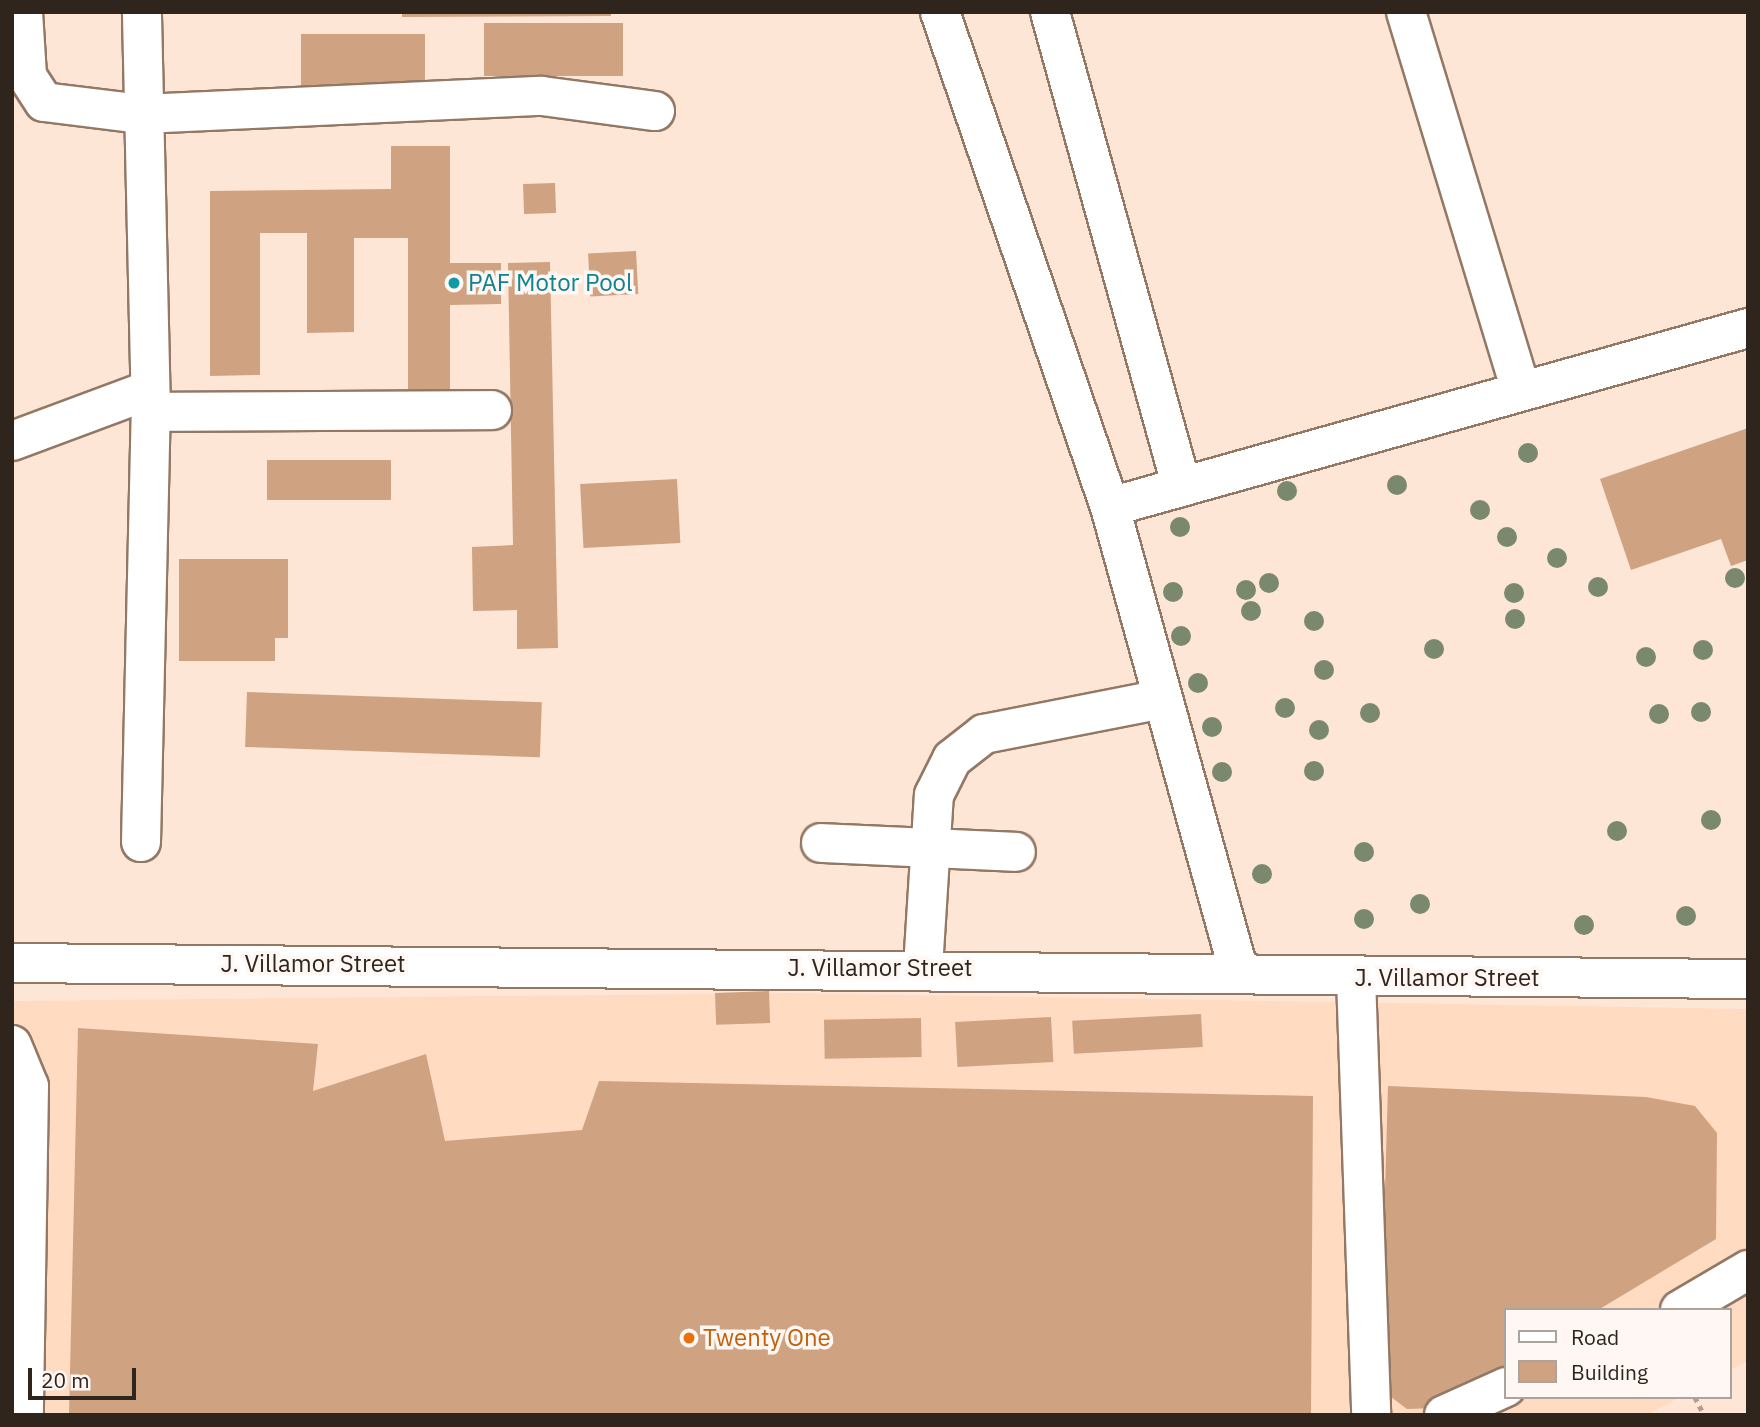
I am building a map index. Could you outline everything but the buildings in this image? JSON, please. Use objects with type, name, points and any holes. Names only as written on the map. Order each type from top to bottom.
[{"type":"street","points":[[23,12],[27,76],[44,102],[142,114],[542,96],[655,111]]},
{"type":"street","points":[[141,842],[150,401],[142,12]]},
{"type":"street","points":[[940,12],[1110,508],[1238,970]]},
{"type":"street","points":[[1050,12],[1182,487]]},
{"type":"street","points":[[1406,12],[1521,390]]},
{"type":"street","points":[[1110,508],[1748,328]]},
{"type":"street","points":[[12,441],[150,401],[492,410]]},
{"type":"street","points":[[923,968],[934,795],[952,759],[984,734],[1162,699]]},
{"type":"street","points":[[821,844],[930,845],[1016,852]]},
{"type":"street","name":"J. Villamor Street","points":[[12,963],[1238,970],[1356,978],[1748,979]]},
{"type":"street","points":[[1356,978],[1371,1415]]},
{"type":"street","points":[[12,1045],[29,1086],[24,1415]]},
{"type":"street","points":[[1683,1308],[1748,1270]]},
{"type":"street","points":[[1444,1415],[1504,1388]]},
{"type":"path","points":[[1696,1399],[1704,1415]]},
{"type":"shaded area","points":[[789,993],[1748,1009],[1748,1361],[1732,1369],[1732,1308],[1504,1308],[1504,1399],[1676,1399],[1647,1415],[12,1415],[12,1001]]},
{"type":"place","name":"PAF Motor Pool","points":[[454,283]]},
{"type":"place","name":"Twenty One","points":[[689,1338]]}]
